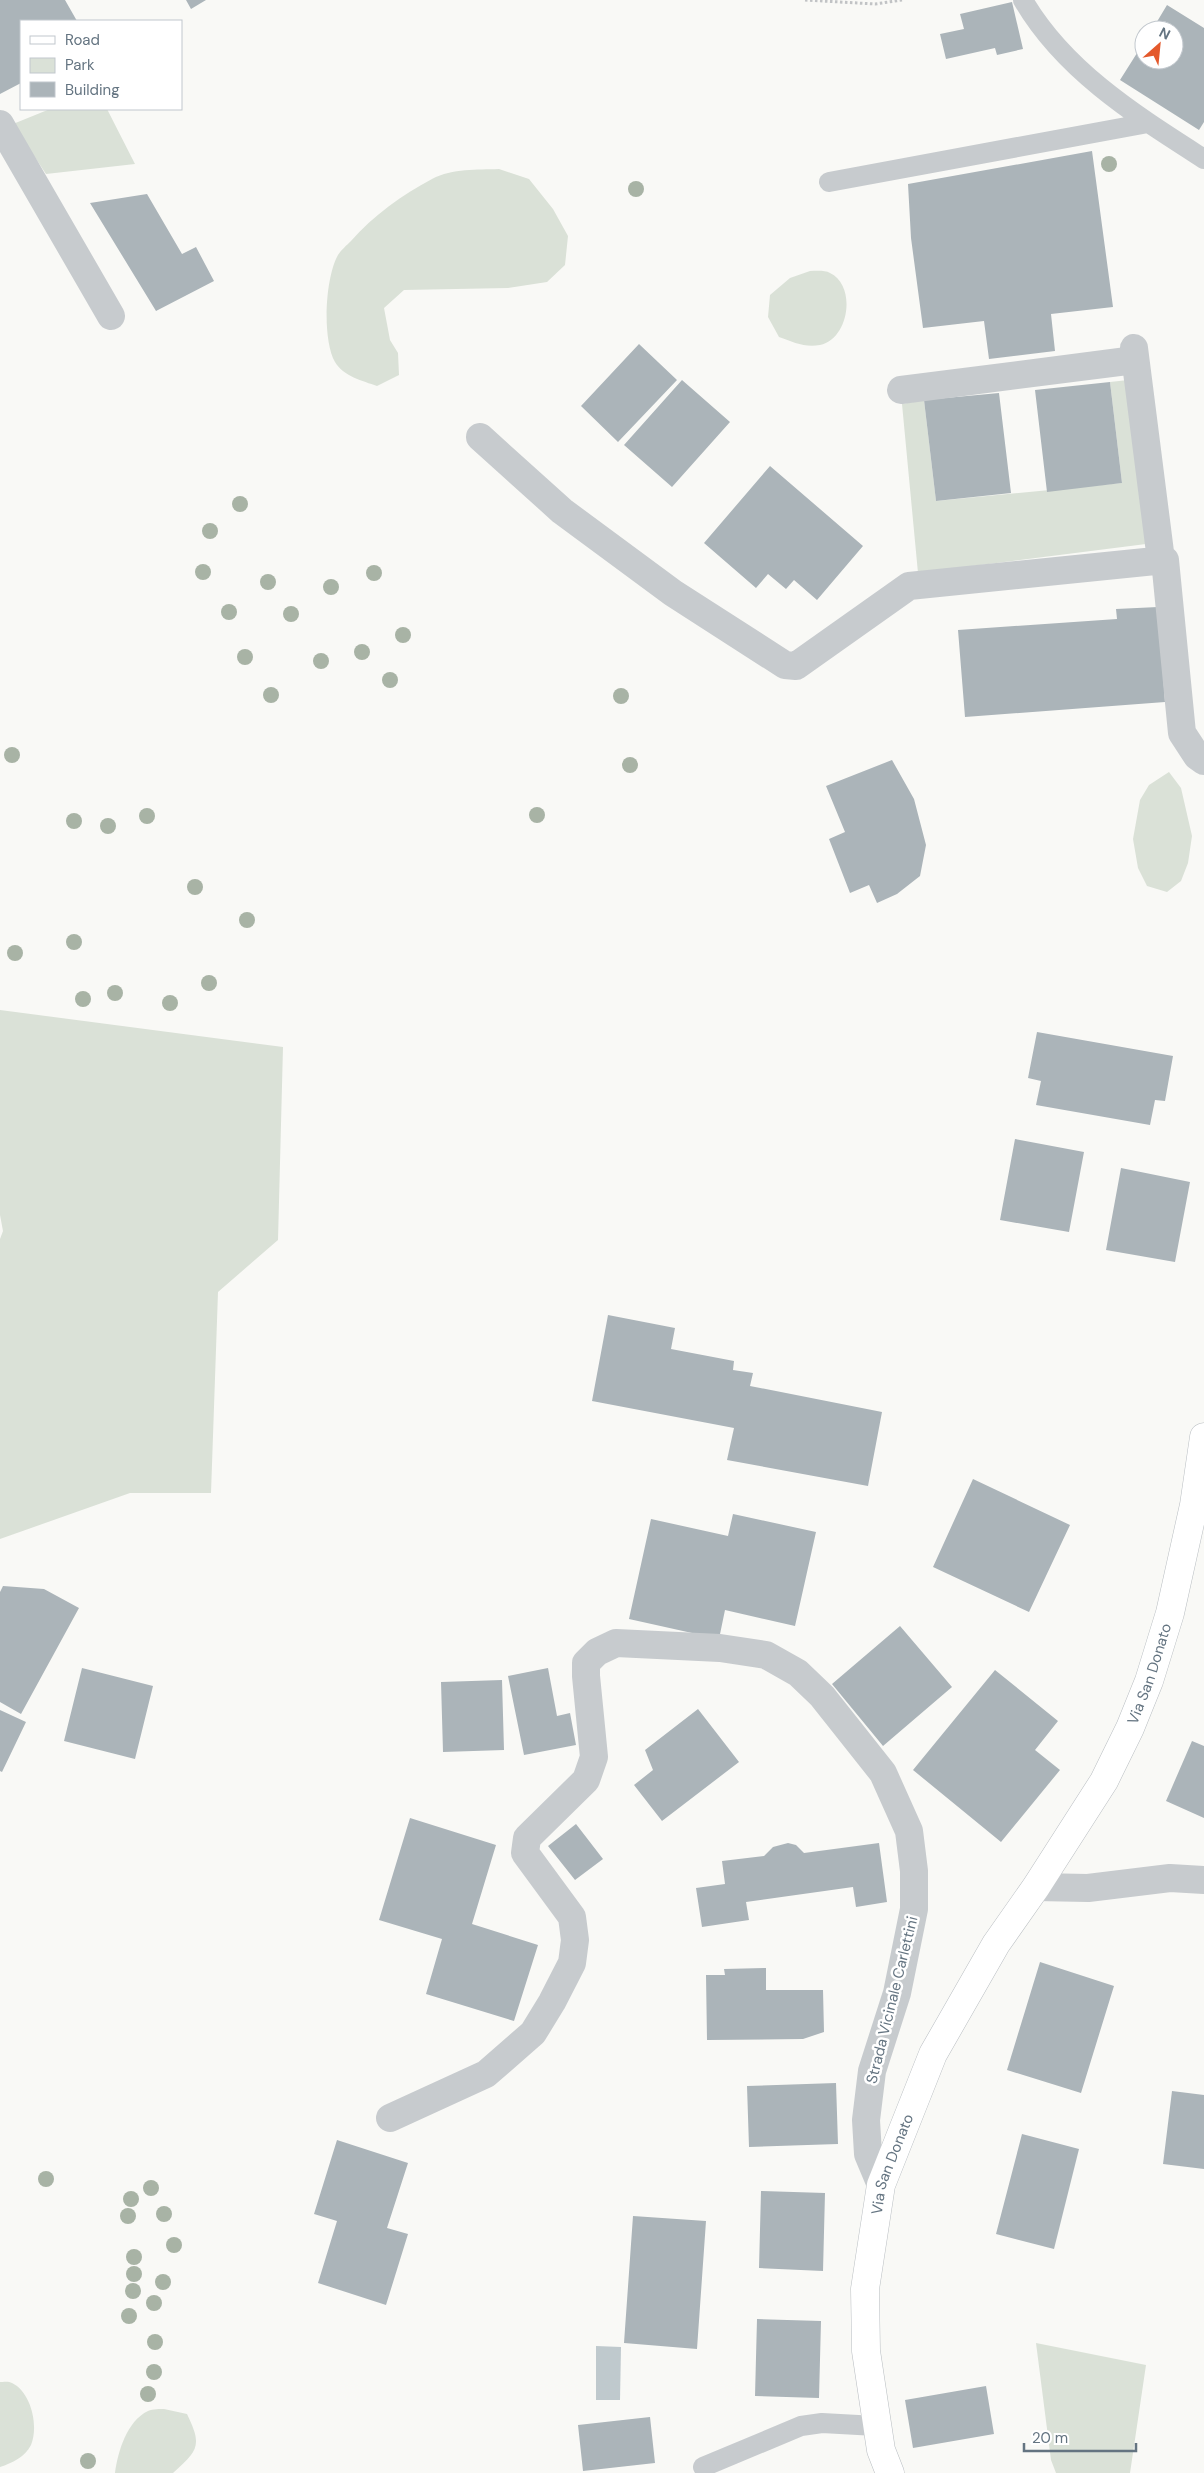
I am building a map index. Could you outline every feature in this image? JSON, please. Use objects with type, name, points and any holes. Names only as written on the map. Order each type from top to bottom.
[{"type":"street","points":[[0,124],[111,316]]},
{"type":"street","points":[[901,390],[1135,354],[1161,560]]},
{"type":"street","points":[[480,437],[562,511],[673,593],[785,666],[796,666],[909,586],[1165,560],[1182,733],[1197,756],[1204,761]]},
{"type":"street","name":"Via San Donato","points":[[890,2473],[881,2450],[876,2426],[866,2351],[865,2289],[881,2185],[933,2054],[996,1944],[1036,1887],[1104,1781],[1130,1728],[1149,1681],[1170,1613],[1194,1505],[1204,1437]]},
{"type":"street","name":"Strada Vicinale Carlettini","points":[[390,2118],[486,2074],[533,2033],[572,1963],[575,1940],[572,1918],[525,1853],[527,1838],[586,1780],[594,1757],[586,1663],[597,1652],[616,1643],[720,1648],[766,1655],[804,1678],[822,1696],[883,1773],[909,1831],[914,1871],[914,1909],[897,1993],[872,2071],[866,2120],[868,2154],[881,2185]]},
{"type":"street","points":[[1036,1887],[1088,1888],[1170,1878],[1204,1880]]},
{"type":"lane","points":[[1023,0],[1034,19],[1078,68],[1148,123],[1204,159]]},
{"type":"lane","points":[[829,182],[1148,123]]},
{"type":"lane","points":[[703,2467],[801,2426],[822,2423],[876,2426]]},
{"type":"path","points":[[806,0],[875,4],[902,0]]},
{"type":"green space","points":[[48,110],[108,110],[135,164],[46,174],[13,124]]},
{"type":"green space","points":[[499,169],[529,179],[553,209],[568,236],[565,265],[547,282],[508,288],[404,290],[384,308],[390,340],[398,353],[399,375],[377,386],[343,371],[335,362],[331,352],[327,324],[330,278],[339,253],[379,214],[432,179],[457,171]]},
{"type":"green space","points":[[810,271],[828,272],[839,280],[844,289],[846,300],[846,312],[838,333],[830,341],[815,346],[799,344],[779,337],[768,317],[770,295],[790,278]]},
{"type":"green space","points":[[1128,380],[1146,544],[918,573],[902,404],[924,400],[936,501],[1122,483],[1110,382]]},
{"type":"green space","points":[[1169,772],[1181,788],[1192,836],[1188,863],[1181,881],[1167,892],[1147,886],[1138,868],[1133,839],[1140,800],[1149,785]]},
{"type":"green space","points":[[0,1010],[283,1047],[278,1240],[218,1292],[211,1493],[130,1493],[0,1539],[0,1239],[3,1231],[0,1215]]},
{"type":"green space","points":[[1036,2343],[1146,2365],[1130,2473],[1056,2473],[1051,2460]]},
{"type":"green space","points":[[0,2382],[11,2382],[19,2387],[32,2410],[34,2429],[31,2445],[25,2453],[14,2461],[0,2467]]},
{"type":"green space","points":[[164,2409],[187,2414],[195,2433],[196,2440],[193,2452],[173,2473],[115,2473],[121,2446],[134,2422],[148,2411]]},
{"type":"shaded area","points":[[596,2346],[621,2347],[620,2400],[596,2400]]},
{"type":"building","points":[[0,0],[65,0],[76,20],[20,20],[20,84],[0,94]]},
{"type":"building","points":[[186,0],[206,0],[191,9]]},
{"type":"building","points":[[1012,2],[1023,49],[997,55],[995,48],[946,59],[940,34],[964,29],[960,14]]},
{"type":"building","points":[[1167,5],[1204,28],[1204,122],[1199,130],[1120,80],[1134,58],[1134,70],[1184,70],[1184,20],[1158,20]]},
{"type":"building","points":[[1092,151],[1113,307],[1051,314],[1055,351],[989,359],[984,321],[923,328],[911,238],[908,184]]},
{"type":"building","points":[[147,194],[182,254],[196,247],[214,281],[156,311],[90,203]]},
{"type":"building","points":[[639,344],[677,380],[618,442],[581,406]]},
{"type":"building","points":[[682,380],[730,422],[672,487],[624,445]]},
{"type":"building","points":[[1110,382],[1122,483],[1047,492],[1035,390]]},
{"type":"building","points":[[999,393],[1011,493],[936,501],[924,400]]},
{"type":"building","points":[[770,466],[863,546],[817,600],[794,580],[786,589],[768,574],[756,588],[704,543]]},
{"type":"building","points":[[1158,607],[1165,702],[965,717],[958,630],[1117,619],[1116,609]]},
{"type":"building","points":[[892,760],[914,799],[926,845],[920,876],[897,894],[877,903],[869,885],[850,893],[829,839],[845,832],[826,786]]},
{"type":"building","points":[[1037,1032],[1173,1056],[1165,1101],[1155,1100],[1150,1125],[1036,1105],[1041,1081],[1028,1078]]},
{"type":"building","points":[[1015,1139],[1084,1152],[1069,1232],[1000,1220]]},
{"type":"building","points":[[1121,1168],[1190,1182],[1175,1262],[1106,1250]]},
{"type":"building","points":[[608,1315],[675,1328],[671,1349],[734,1361],[733,1370],[753,1373],[750,1386],[882,1412],[868,1486],[727,1460],[734,1428],[592,1401]]},
{"type":"building","points":[[973,1479],[1070,1525],[1029,1612],[933,1567]]},
{"type":"building","points":[[733,1514],[816,1532],[795,1626],[725,1610],[719,1639],[629,1619],[651,1519],[728,1536]]},
{"type":"building","points":[[3,1586],[44,1589],[79,1608],[21,1714],[0,1702],[0,1592]]},
{"type":"building","points":[[900,1626],[952,1687],[883,1746],[832,1684]]},
{"type":"building","points":[[82,1668],[153,1686],[135,1759],[64,1741]]},
{"type":"building","points":[[548,1668],[557,1716],[570,1713],[576,1745],[524,1755],[508,1676]]},
{"type":"building","points":[[995,1670],[1058,1721],[1035,1750],[1060,1770],[1001,1842],[913,1770]]},
{"type":"building","points":[[502,1680],[504,1750],[443,1752],[441,1682]]},
{"type":"building","points":[[698,1709],[739,1762],[662,1821],[634,1785],[653,1770],[645,1750]]},
{"type":"building","points":[[0,1710],[26,1722],[2,1772],[0,1771]]},
{"type":"building","points":[[1192,1741],[1204,1746],[1204,1818],[1166,1801]]},
{"type":"building","points":[[410,1818],[496,1845],[472,1924],[538,1945],[514,2021],[426,1994],[442,1939],[379,1920]]},
{"type":"building","points":[[576,1824],[603,1859],[575,1880],[548,1846]]},
{"type":"building","points":[[788,1843],[796,1845],[804,1853],[879,1843],[887,1902],[856,1907],[853,1887],[746,1902],[749,1920],[702,1927],[696,1888],[725,1884],[722,1861],[764,1856],[773,1847]]},
{"type":"building","points":[[1040,1962],[1114,1986],[1081,2093],[1007,2070]]},
{"type":"building","points":[[766,1968],[766,1990],[823,1990],[824,2032],[803,2039],[707,2040],[706,1975],[725,1975],[724,1969]]},
{"type":"building","points":[[836,2083],[838,2144],[749,2147],[747,2086]]},
{"type":"building","points":[[1172,2091],[1204,2095],[1204,2169],[1163,2164]]},
{"type":"building","points":[[1022,2134],[1079,2149],[1054,2249],[996,2234]]},
{"type":"building","points":[[337,2140],[408,2163],[387,2228],[408,2234],[386,2305],[318,2283],[337,2221],[314,2214]]},
{"type":"building","points":[[761,2191],[825,2193],[823,2271],[759,2268]]},
{"type":"building","points":[[633,2216],[706,2221],[697,2349],[624,2343]]},
{"type":"building","points":[[757,2319],[821,2321],[819,2398],[755,2396]]},
{"type":"building","points":[[986,2386],[994,2434],[913,2448],[905,2400]]},
{"type":"building","points":[[650,2417],[655,2463],[583,2471],[578,2425]]}]
